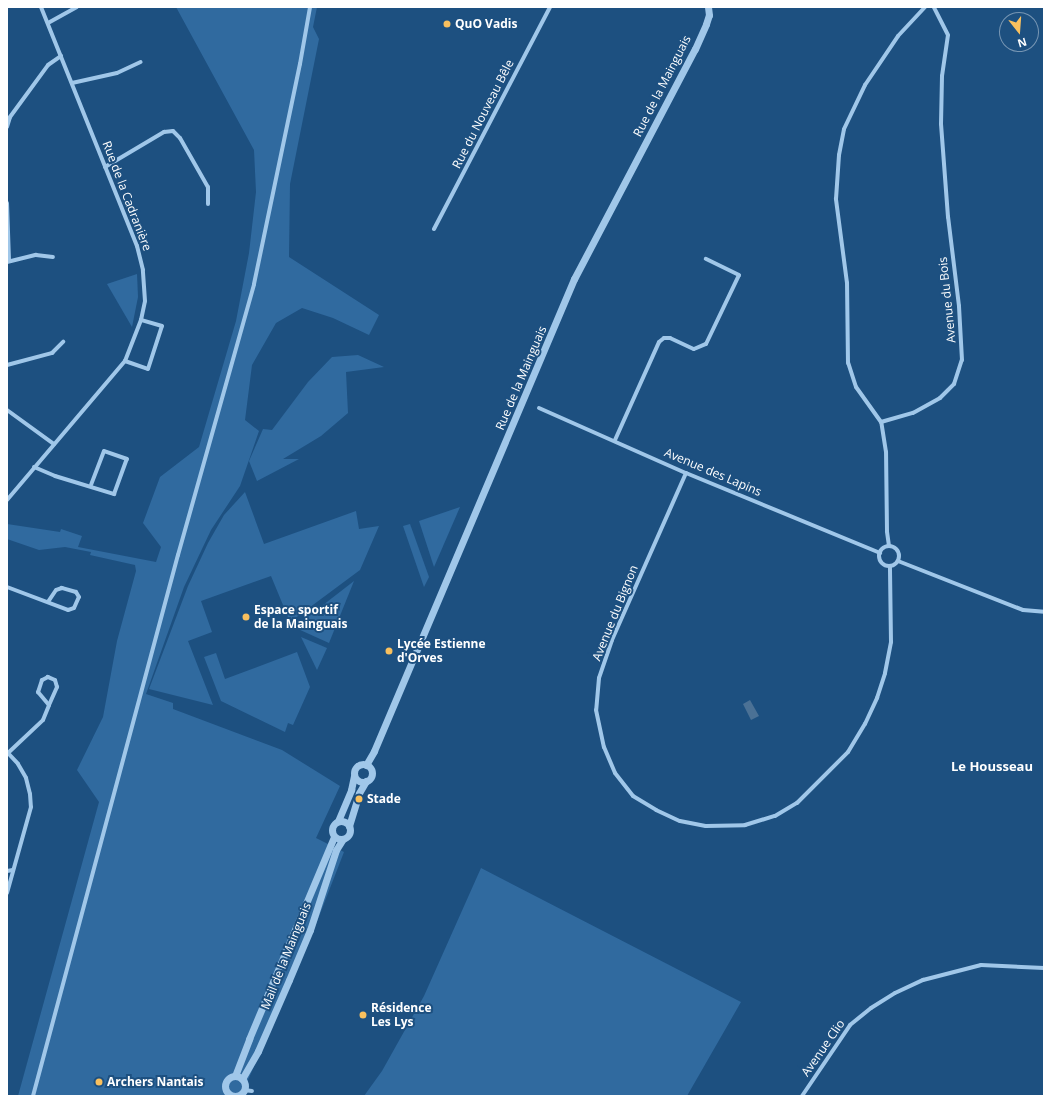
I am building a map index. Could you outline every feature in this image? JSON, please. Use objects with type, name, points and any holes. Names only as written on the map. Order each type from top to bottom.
[{"type":"street","name":"Rue de la Cadranière","points":[[7,500],[125,361],[141,320],[145,301],[141,257],[42,7]]},
{"type":"street","points":[[48,23],[77,7]]},
{"type":"street","points":[[33,1096],[176,562],[254,284],[300,64],[310,7]]},
{"type":"street","name":"Rue du Nouveau Bêle","points":[[434,230],[550,7]]},
{"type":"street","name":"Rue de la Mainguais","points":[[366,765],[377,744],[574,279],[695,49],[707,20],[708,7]]},
{"type":"street","points":[[889,546],[887,531],[886,452],[881,422],[856,387],[848,363],[847,283],[836,199],[839,155],[844,129],[865,85],[898,36],[925,7]]},
{"type":"street","name":"Avenue du Bois","points":[[881,422],[913,413],[940,398],[954,384],[962,360],[960,319],[948,217],[941,124],[942,76],[948,35],[934,7]]},
{"type":"street","points":[[7,128],[9,117],[48,65],[61,56]]},
{"type":"street","points":[[72,83],[117,73],[141,62]]},
{"type":"street","points":[[105,166],[164,132],[173,131],[180,138],[208,187],[208,204]]},
{"type":"street","points":[[7,203],[8,262],[36,255],[53,257]]},
{"type":"street","points":[[615,440],[659,342],[664,338],[670,338],[694,349],[706,344],[739,275],[706,259]]},
{"type":"street","points":[[125,361],[148,369],[162,326],[141,320]]},
{"type":"street","points":[[7,365],[52,352],[63,342]]},
{"type":"street","name":"Avenue des Lapins","points":[[539,408],[615,440],[686,473],[880,553]]},
{"type":"street","points":[[7,410],[54,444]]},
{"type":"street","points":[[34,467],[55,476],[91,485],[114,494],[127,459],[104,451],[91,485]]},
{"type":"street","name":"Avenue du Bignon","points":[[686,473],[612,640],[599,678],[596,710],[604,748],[615,773],[632,796],[656,810],[680,821],[706,826],[745,826],[775,816],[797,803],[848,752],[865,724],[878,698],[885,673],[891,642],[890,566]]},
{"type":"street","points":[[889,546],[884,548],[880,553],[881,562],[890,566],[898,561]]},
{"type":"street","points":[[889,546],[898,551],[898,561]]},
{"type":"street","points":[[898,561],[1023,610],[1044,612]]},
{"type":"street","points":[[7,587],[68,610],[74,608],[79,597],[76,592],[62,588],[56,590],[48,602]]},
{"type":"street","points":[[7,893],[31,807],[30,794],[26,778],[18,764],[8,752],[43,720],[57,687],[55,680],[48,677],[42,680],[38,692],[49,705]]},
{"type":"street","points":[[361,764],[366,765],[370,768],[372,773],[359,793],[349,826],[349,834],[343,839],[334,837],[331,829],[333,824],[338,821],[351,790],[356,767],[361,764]]},
{"type":"street","points":[[354,776],[358,780],[366,781]]},
{"type":"street","points":[[338,821],[344,822],[349,826]]},
{"type":"street","name":"Mail de la Mainguais","points":[[238,1077],[249,1039],[334,837]]},
{"type":"street","name":"Mail de la Mainguais","points":[[238,1077],[258,1052],[307,937],[336,850],[343,839]]},
{"type":"street","points":[[7,871],[13,870]]},
{"type":"street","name":"Avenue Clio","points":[[802,1096],[850,1025],[871,1008],[895,993],[923,980],[981,965],[1044,968]]},
{"type":"street","points":[[238,1077],[245,1084],[244,1090],[240,1094],[232,1096],[226,1090],[225,1083],[229,1078],[238,1077]]},
{"type":"street","points":[[244,1090],[252,1091]]},
{"type":"shaded area","points":[[176,7],[317,7],[313,27],[319,39],[290,184],[289,257],[379,315],[369,335],[333,318],[302,308],[276,323],[252,365],[245,420],[259,431],[240,486],[211,530],[184,587],[146,694],[173,703],[173,709],[282,750],[340,786],[316,838],[344,852],[313,932],[241,1096],[18,1096],[99,802],[77,770],[103,717],[117,641],[136,571],[135,565],[90,555],[91,552],[65,547],[39,550],[7,539],[7,524],[60,532],[61,529],[82,536],[78,547],[156,562],[161,547],[143,523],[160,477],[199,447],[236,321],[249,253],[256,192],[254,150]]},
{"type":"shaded area","points":[[137,274],[138,297],[132,327],[107,284]]},
{"type":"shaded area","points":[[358,355],[384,367],[346,372],[348,413],[321,436],[283,459],[299,459],[257,481],[249,461],[263,429],[272,430],[308,382],[332,357]]},
{"type":"shaded area","points":[[245,492],[264,544],[356,511],[359,529],[379,526],[360,570],[290,622],[271,576],[201,601],[212,632],[188,641],[213,705],[149,689],[188,586],[208,543],[224,515]]},
{"type":"shaded area","points":[[460,507],[434,567],[419,521]]},
{"type":"shaded area","points":[[410,524],[429,577],[424,587],[403,526]]},
{"type":"shaded area","points":[[354,581],[329,643],[298,629],[296,626]]},
{"type":"shaded area","points":[[301,637],[327,648],[317,670]]},
{"type":"shaded area","points":[[297,652],[310,687],[293,725],[288,723],[285,732],[221,701],[204,657],[216,653],[225,679]]},
{"type":"shaded area","points":[[750,700],[759,716],[751,720],[743,704]]},
{"type":"shaded area","points":[[481,868],[741,1002],[687,1096],[364,1096],[382,1071],[424,996]]},
{"type":"place","name":"QuO Vadis","points":[[447,24]]},
{"type":"place","name":"Espace sportif de la Mainguais","points":[[246,617]]},
{"type":"place","name":"Lycée Estienne d'Orves","points":[[389,651]]},
{"type":"place","name":"Stade","points":[[359,799]]},
{"type":"place","name":"Résidence Les Lys","points":[[363,1015]]},
{"type":"place","name":"Archers Nantais","points":[[99,1082]]},
{"type":"district","name":"Le Housseau","points":[[992,766]]}]
